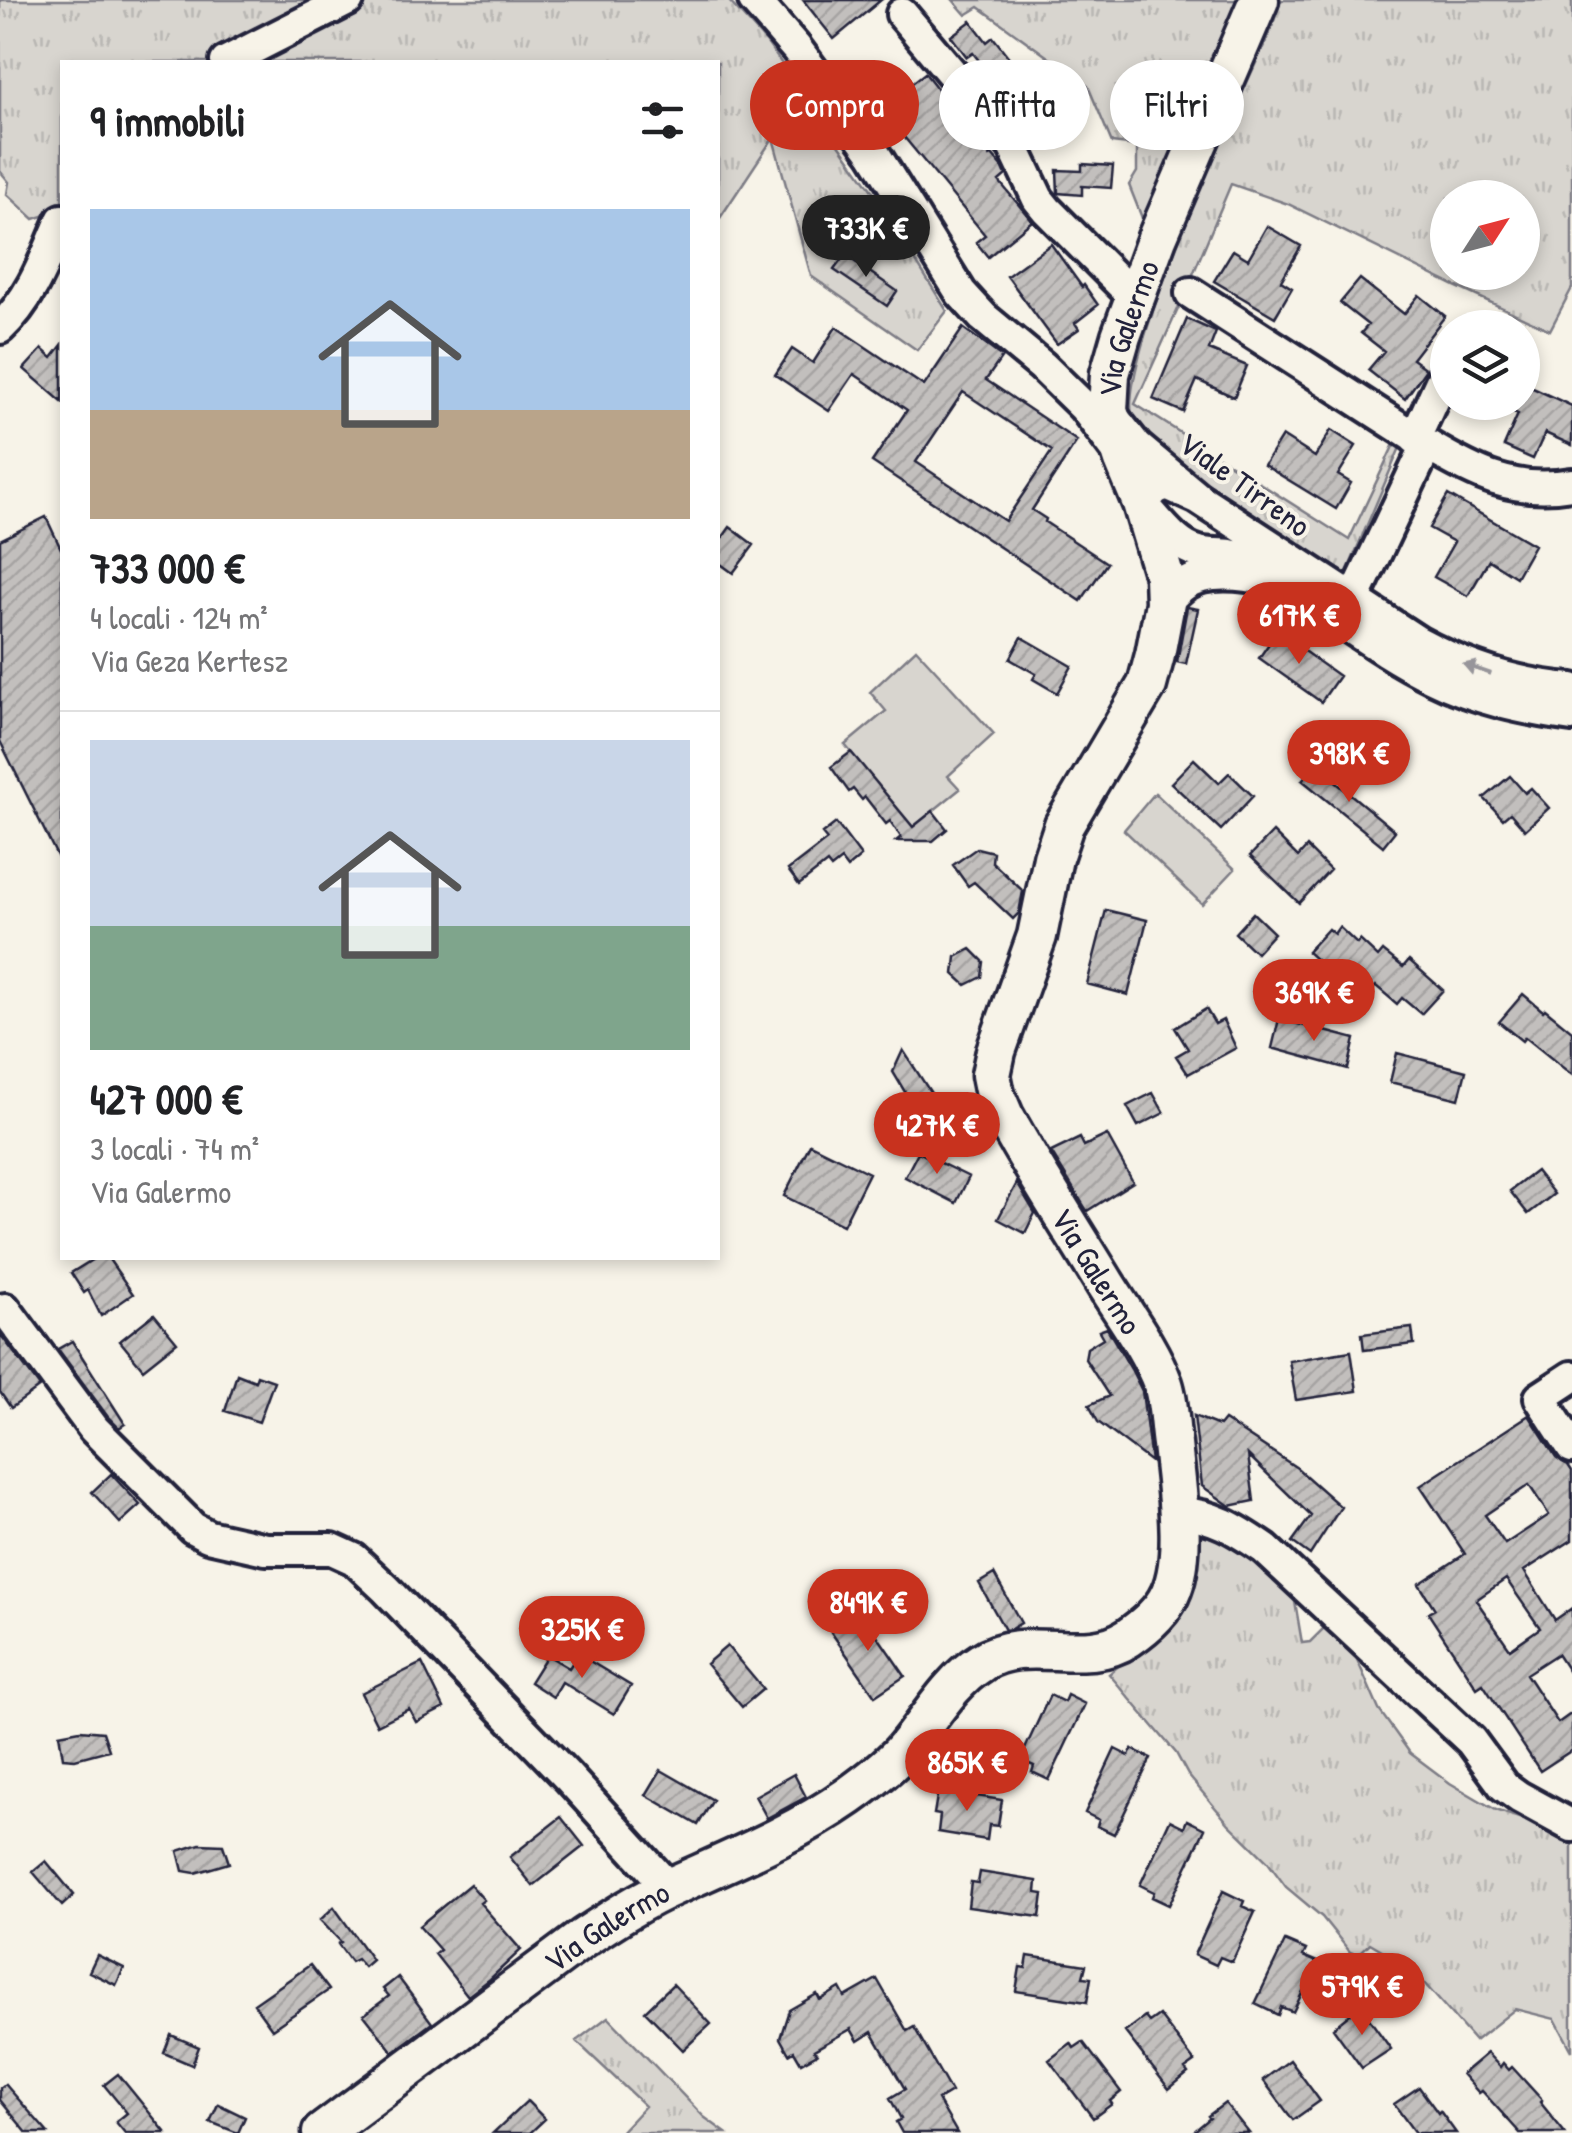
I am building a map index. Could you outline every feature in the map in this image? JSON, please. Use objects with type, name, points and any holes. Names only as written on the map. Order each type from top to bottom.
[{"type":"main road","name":"Via Galermo","points":[[342,2128],[582,1939],[624,1911],[768,1844],[847,1797],[902,1752],[981,1662],[1002,1652],[1024,1649],[1110,1647],[1127,1639],[1170,1596],[1179,1552],[1164,1387],[1141,1341],[1004,1116],[992,1075],[996,1051],[1037,936],[1064,825],[1147,685],[1156,655],[1165,604],[1164,576],[1108,411],[1110,374],[1157,238],[1259,0]]},
{"type":"street","points":[[230,60],[348,0]]},
{"type":"street","points":[[754,0],[796,48],[874,152],[960,293],[1084,407],[1124,460]]},
{"type":"street","points":[[897,8],[1012,146],[1047,210],[1135,298]]},
{"type":"street","points":[[0,328],[34,285],[60,231]]},
{"type":"street","points":[[0,344],[29,317],[60,277]]},
{"type":"street","points":[[1191,293],[1469,469],[1498,481],[1533,486],[1572,484]]},
{"type":"street","points":[[1042,366],[1078,378],[1096,368],[1118,345]]},
{"type":"street","name":"Viale Tirreno","points":[[1108,411],[1137,447],[1348,612],[1403,661],[1462,690],[1536,711],[1572,716]]},
{"type":"street","points":[[1348,612],[1432,420]]},
{"type":"street","points":[[1425,443],[1440,420]]},
{"type":"street","points":[[1142,503],[1167,484],[1198,498]]},
{"type":"street","name":"Viale Tirreno","points":[[1142,503],[1185,546],[1198,552],[1250,560],[1292,589],[1454,660],[1525,683],[1572,689]]},
{"type":"street","points":[[1165,604],[1181,586],[1209,576],[1248,576],[1292,589]]},
{"type":"street","points":[[0,1312],[5,1309],[94,1429],[193,1528],[208,1536],[266,1548],[332,1549],[354,1559],[556,1765],[669,1888]]},
{"type":"street","points":[[1572,1378],[1540,1398],[1572,1447]]},
{"type":"street","points":[[1177,1512],[1230,1525],[1266,1550],[1471,1742],[1504,1786],[1572,1826]]},
{"type":"green space","points":[[0,0],[333,0],[214,60],[60,60],[60,208],[54,216],[34,219],[7,194],[9,182],[0,171]]},
{"type":"green space","points":[[363,0],[728,0],[779,60],[750,60],[750,150],[765,150],[720,218],[720,60],[247,60]]},
{"type":"green space","points":[[953,0],[1240,0],[1214,60],[1110,60],[1110,138],[1090,91],[1090,60],[1052,60],[979,7],[966,15]]},
{"type":"green space","points":[[1281,0],[1572,0],[1572,288],[1550,330],[1540,325],[1540,310],[1507,310],[1464,290],[1540,290],[1540,180],[1430,180],[1430,274],[1288,204],[1231,184],[1135,404],[1349,540],[1396,440],[1401,445],[1343,574],[1179,467],[1152,445],[1134,422],[1132,393],[1141,348],[1183,230],[1217,150],[1244,150],[1244,90]]},
{"type":"green space","points":[[776,150],[843,150],[947,311],[917,350],[811,276]]},
{"type":"green space","points":[[1137,150],[1175,150],[1144,223],[1129,185],[1137,172]]},
{"type":"green space","points":[[916,649],[994,734],[948,776],[960,789],[913,827],[845,745],[886,711],[870,692]]},
{"type":"green space","points":[[1155,793],[1235,869],[1202,904],[1124,830]]},
{"type":"green space","points":[[1191,1533],[1223,1535],[1293,1590],[1302,1643],[1310,1642],[1328,1624],[1352,1648],[1379,1710],[1410,1753],[1496,1810],[1572,1838],[1572,2051],[1555,2019],[1515,2009],[1475,2041],[1409,1966],[1370,1943],[1358,1955],[1350,1952],[1322,1917],[1286,1887],[1267,1861],[1229,1824],[1109,1674],[1161,1630]]},
{"type":"green space","points":[[608,2017],[704,2117],[726,2133],[620,2133],[645,2106],[576,2041]]},
{"type":"building","points":[[803,0],[881,0],[834,39]]},
{"type":"building","points":[[971,21],[987,42],[993,37],[1011,60],[978,60],[973,53],[967,57],[951,36]]},
{"type":"building","points":[[925,73],[939,91],[939,150],[985,150],[992,155],[1006,175],[999,181],[1032,221],[988,257],[976,242],[985,235],[915,150],[919,150],[919,78]]},
{"type":"building","points":[[1082,164],[1113,166],[1111,188],[1082,186],[1082,195],[1058,193],[1057,170],[1082,171]]},
{"type":"building","points":[[1267,226],[1301,246],[1281,281],[1292,288],[1275,317],[1214,281],[1233,250],[1248,259]]},
{"type":"building","points":[[1051,244],[1098,305],[1075,323],[1079,329],[1057,344],[1007,276]]},
{"type":"building","points":[[845,255],[897,291],[887,306],[834,270]]},
{"type":"building","points":[[1360,279],[1404,314],[1419,295],[1438,310],[1430,310],[1430,336],[1412,359],[1426,369],[1405,399],[1368,370],[1384,351],[1361,333],[1368,325],[1340,303]]},
{"type":"building","points":[[1187,319],[1216,332],[1209,350],[1247,366],[1234,397],[1197,380],[1183,412],[1153,399]]},
{"type":"building","points":[[836,327],[924,386],[963,328],[1002,357],[986,380],[1077,441],[1032,510],[1107,563],[1081,601],[872,462],[907,410],[854,374],[829,411],[775,375],[792,349],[813,363]],"holes":[[[963,392],[1052,451],[1005,521],[916,462]]]},
{"type":"building","points":[[60,348],[60,400],[24,369],[42,349],[52,358]]},
{"type":"building","points":[[1540,391],[1572,406],[1572,445],[1545,433],[1533,459],[1504,446],[1515,420],[1540,420]]},
{"type":"building","points":[[1331,430],[1356,446],[1338,475],[1351,483],[1336,509],[1264,465],[1282,436],[1315,457]]},
{"type":"building","points":[[1448,495],[1534,545],[1516,577],[1489,560],[1468,596],[1434,577],[1454,542],[1429,528]]},
{"type":"building","points":[[46,517],[60,547],[60,862],[0,741],[0,540]]},
{"type":"building","points":[[730,527],[754,545],[733,573],[720,563],[720,541]]},
{"type":"building","points":[[1187,607],[1198,609],[1186,664],[1177,662]]},
{"type":"building","points":[[1277,632],[1339,676],[1321,702],[1259,658]]},
{"type":"building","points":[[1022,637],[1072,666],[1057,693],[1033,679],[1036,674],[1010,659]]},
{"type":"building","points":[[851,752],[913,827],[933,811],[947,829],[933,841],[896,841],[901,837],[890,821],[886,824],[865,797],[862,800],[853,789],[849,792],[831,767]]},
{"type":"building","points":[[1194,759],[1219,783],[1229,773],[1253,796],[1221,830],[1171,783]]},
{"type":"building","points":[[1315,765],[1395,831],[1383,846],[1302,780]]},
{"type":"building","points":[[1510,776],[1525,793],[1531,788],[1549,808],[1525,830],[1510,813],[1503,819],[1484,798]]},
{"type":"building","points":[[836,823],[861,856],[847,868],[841,860],[831,868],[827,863],[799,885],[788,870],[827,840],[822,834]]},
{"type":"building","points":[[1273,832],[1298,857],[1307,847],[1330,870],[1299,903],[1250,856]]},
{"type":"building","points":[[977,848],[993,852],[992,862],[1023,891],[1019,913],[1013,919],[974,882],[968,886],[953,865]]},
{"type":"building","points":[[1106,910],[1147,920],[1128,995],[1087,984]]},
{"type":"building","points":[[1253,913],[1274,933],[1256,953],[1235,933]]},
{"type":"building","points":[[1339,927],[1378,957],[1383,951],[1403,967],[1409,960],[1443,990],[1421,1014],[1402,998],[1397,1004],[1376,986],[1371,992],[1354,976],[1349,981],[1330,964],[1326,969],[1307,952],[1328,929],[1334,934]]},
{"type":"building","points":[[971,949],[984,962],[982,977],[966,985],[954,974],[956,957]]},
{"type":"building","points":[[1523,994],[1572,1031],[1572,1075],[1525,1037],[1522,1041],[1499,1022]]},
{"type":"building","points":[[1206,1009],[1215,1024],[1223,1020],[1236,1048],[1188,1074],[1176,1056],[1188,1049],[1175,1028]]},
{"type":"building","points":[[1279,1019],[1355,1039],[1348,1069],[1272,1048]]},
{"type":"building","points":[[903,1050],[940,1107],[921,1119],[893,1072]]},
{"type":"building","points":[[1397,1053],[1466,1071],[1459,1099],[1390,1082]]},
{"type":"building","points":[[1153,1093],[1164,1113],[1138,1126],[1127,1106]]},
{"type":"building","points":[[1107,1135],[1133,1182],[1087,1211],[1051,1152],[1080,1138],[1084,1146]]},
{"type":"building","points":[[810,1144],[869,1173],[843,1225],[784,1196]]},
{"type":"building","points":[[918,1152],[969,1177],[956,1203],[905,1177]]},
{"type":"building","points":[[1536,1171],[1554,1194],[1528,1214],[1510,1191]]},
{"type":"building","points":[[1017,1183],[1035,1213],[1025,1233],[998,1219]]},
{"type":"building","points":[[92,1260],[109,1260],[133,1294],[101,1316],[88,1290],[84,1293],[71,1273]]},
{"type":"building","points":[[154,1314],[177,1342],[143,1369],[120,1341]]},
{"type":"building","points":[[1107,1328],[1142,1391],[1151,1462],[1098,1422],[1089,1405],[1109,1396],[1085,1359],[1087,1348],[1103,1338],[1099,1331]]},
{"type":"building","points":[[1412,1328],[1414,1344],[1364,1350],[1362,1334]]},
{"type":"building","points":[[0,1334],[40,1387],[11,1408],[0,1392]]},
{"type":"building","points":[[72,1341],[125,1424],[119,1428],[58,1349]]},
{"type":"building","points":[[1351,1351],[1357,1391],[1296,1400],[1289,1361]]},
{"type":"building","points":[[237,1374],[255,1381],[257,1375],[274,1381],[259,1422],[225,1411]]},
{"type":"building","points":[[1529,1415],[1556,1457],[1572,1471],[1572,1540],[1524,1571],[1555,1620],[1572,1608],[1572,1677],[1557,1654],[1526,1674],[1558,1723],[1572,1713],[1572,1750],[1540,1771],[1483,1684],[1477,1688],[1428,1613],[1435,1609],[1419,1584],[1465,1554],[1420,1486]],"holes":[[[1529,1485],[1549,1515],[1505,1544],[1485,1515]],[[1506,1579],[1540,1628],[1510,1649],[1476,1600]]]},
{"type":"building","points":[[1194,1416],[1219,1426],[1224,1420],[1297,1468],[1341,1507],[1310,1555],[1292,1542],[1311,1516],[1248,1455],[1254,1501],[1230,1506],[1202,1486]]},
{"type":"building","points":[[111,1474],[140,1505],[120,1523],[92,1492]]},
{"type":"building","points":[[994,1574],[1021,1623],[1011,1629],[1005,1630],[979,1583]]},
{"type":"building","points":[[861,1612],[905,1676],[875,1696],[831,1632]]},
{"type":"building","points":[[727,1646],[763,1689],[742,1707],[706,1664]]},
{"type":"building","points":[[578,1654],[631,1686],[614,1714],[562,1682],[553,1697],[530,1682],[547,1655],[569,1668]]},
{"type":"building","points":[[422,1663],[444,1708],[416,1722],[409,1709],[377,1725],[361,1693]]},
{"type":"building","points":[[1050,1695],[1064,1702],[1067,1695],[1085,1704],[1049,1780],[1032,1772],[1034,1766],[1020,1760]]},
{"type":"building","points":[[80,1730],[103,1732],[109,1750],[75,1759],[63,1758],[59,1734]]},
{"type":"building","points":[[1115,1749],[1129,1756],[1132,1749],[1151,1758],[1114,1834],[1097,1826],[1099,1820],[1085,1813]]},
{"type":"building","points":[[661,1770],[713,1800],[698,1825],[646,1795]]},
{"type":"building","points":[[794,1774],[806,1797],[767,1818],[755,1796]]},
{"type":"building","points":[[938,1790],[1002,1800],[998,1826],[989,1825],[987,1840],[938,1832],[940,1815],[934,1814]]},
{"type":"building","points":[[561,1817],[584,1846],[533,1886],[510,1857]]},
{"type":"building","points":[[1170,1820],[1184,1827],[1187,1820],[1205,1829],[1169,1905],[1152,1897],[1154,1892],[1140,1885]]},
{"type":"building","points":[[200,1844],[223,1845],[229,1863],[195,1873],[183,1871],[178,1851]]},
{"type":"building","points":[[46,1861],[74,1895],[62,1906],[33,1872]]},
{"type":"building","points":[[980,1872],[1037,1881],[1036,1893],[1043,1894],[1040,1917],[968,1907],[971,1882],[978,1883]]},
{"type":"building","points":[[470,1884],[484,1900],[480,1903],[521,1950],[468,1996],[435,1954],[440,1950],[419,1926]]},
{"type":"building","points":[[1223,1891],[1244,1901],[1242,1906],[1255,1912],[1232,1962],[1220,1957],[1216,1965],[1194,1955]]},
{"type":"building","points":[[334,1907],[372,1960],[364,1967],[357,1959],[351,1962],[338,1944],[341,1942],[320,1920]]},
{"type":"building","points":[[1285,1941],[1306,1950],[1303,1956],[1317,1962],[1293,2012],[1281,2007],[1278,2015],[1255,2004]]},
{"type":"building","points":[[97,1955],[124,1968],[116,1985],[89,1972]]},
{"type":"building","points":[[1028,1956],[1086,1965],[1083,1977],[1091,1978],[1087,2002],[1016,1991],[1020,1967],[1026,1968]]},
{"type":"building","points":[[310,1965],[329,1990],[272,2029],[254,2004]]},
{"type":"building","points":[[398,1977],[432,2023],[393,2052],[364,2015],[389,1996],[383,1989]]},
{"type":"building","points":[[877,1979],[907,2031],[914,2027],[951,2092],[938,2100],[957,2133],[902,2133],[896,2122],[901,2119],[890,2098],[905,2089],[872,2032],[858,2041],[851,2029],[814,2050],[817,2054],[801,2063],[794,2051],[789,2054],[780,2038],[789,2010],[817,1994],[820,2000],[840,1988],[845,1997]]},
{"type":"building","points":[[673,1984],[711,2024],[683,2050],[645,2011]]},
{"type":"building","points":[[1360,2006],[1391,2049],[1362,2068],[1333,2028]]},
{"type":"building","points":[[1159,2015],[1195,2062],[1169,2089],[1125,2032],[1145,2017],[1149,2022]]},
{"type":"building","points":[[171,2035],[199,2047],[192,2065],[164,2053]]},
{"type":"building","points":[[1083,2042],[1121,2092],[1093,2118],[1049,2060],[1071,2043],[1074,2048]]},
{"type":"building","points":[[1487,2053],[1500,2067],[1503,2063],[1509,2070],[1512,2067],[1565,2133],[1520,2133],[1482,2091],[1479,2093],[1462,2074]]},
{"type":"building","points":[[1290,2060],[1320,2101],[1293,2120],[1263,2080]]},
{"type":"building","points":[[118,2074],[166,2133],[125,2133],[116,2122],[127,2113],[104,2085]]},
{"type":"building","points":[[5,2084],[48,2133],[27,2133],[0,2100],[0,2088]]},
{"type":"building","points":[[1419,2087],[1456,2133],[1415,2133],[1394,2104]]},
{"type":"building","points":[[527,2101],[545,2119],[530,2133],[493,2133]]},
{"type":"building","points":[[1225,2103],[1249,2133],[1192,2133],[1208,2116]]},
{"type":"building","points":[[218,2104],[245,2117],[238,2133],[210,2122]]}]
